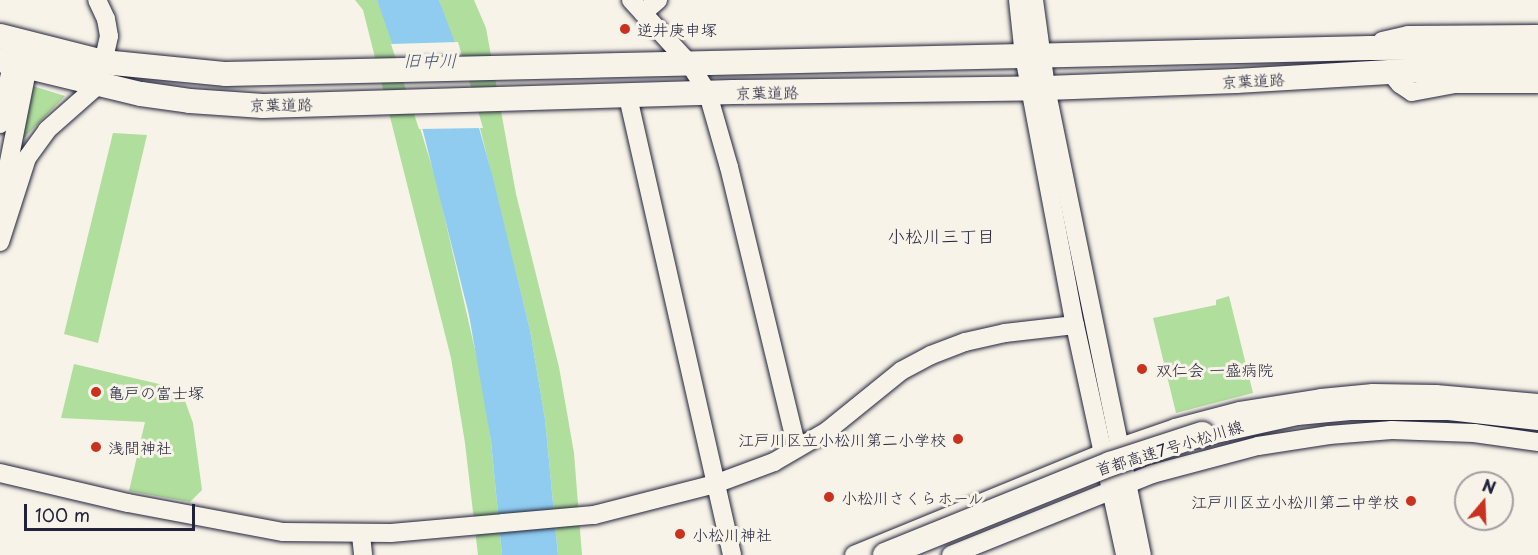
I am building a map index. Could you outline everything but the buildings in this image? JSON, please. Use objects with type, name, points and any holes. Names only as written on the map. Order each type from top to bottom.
[{"type":"highway","name":"京葉道路","points":[[15,52],[189,72],[226,74],[1370,48],[1538,47]]},
{"type":"highway","name":"京葉道路","points":[[15,52],[98,85],[190,101],[254,105],[1038,88],[1236,81],[1389,71],[1538,67]]},
{"type":"highway","name":"首都高速7号小松川線","points":[[885,555],[1110,464],[1179,441],[1245,423],[1297,414],[1395,407],[1459,408],[1538,418]]},
{"type":"highway","name":"首都高速7号小松川線","points":[[924,555],[1115,478],[1248,438],[1310,427],[1395,421],[1447,422],[1538,433]]},
{"type":"street","points":[[0,242],[19,179],[32,150],[47,130],[98,85],[108,27],[97,0]]},
{"type":"street","points":[[658,0],[637,6],[689,63],[708,94],[729,167],[796,448]]},
{"type":"street","points":[[1018,0],[1032,56],[1119,487],[1142,555]]},
{"type":"street","points":[[1032,56],[1034,0]]},
{"type":"street","points":[[1370,48],[1386,39],[1408,35],[1538,34]]},
{"type":"street","points":[[0,124],[15,52]]},
{"type":"street","points":[[0,207],[15,52]]},
{"type":"street","points":[[1389,71],[1400,84],[1412,92],[1455,84],[1538,84]]},
{"type":"street","points":[[1038,88],[1075,325],[1111,450]]},
{"type":"street","points":[[628,97],[732,555]]},
{"type":"street","points":[[0,473],[128,503],[256,528],[315,534],[361,535],[594,515],[715,484],[774,462],[827,431],[901,371],[931,355],[964,342],[1005,333],[1075,325]]},
{"type":"street","points":[[854,555],[1111,450],[1208,419],[1275,405],[1330,397],[1426,393],[1538,403]]},
{"type":"street","points":[[951,555],[1119,487],[1185,464],[1258,446],[1352,432],[1446,431],[1538,442]]},
{"type":"street","points":[[1119,487],[1125,555]]},
{"type":"street","points":[[361,535],[363,555]]},
{"type":"green space","points":[[355,0],[377,0],[394,43],[436,180],[482,380],[491,441],[502,555],[478,555],[465,443],[451,358],[363,10]]},
{"type":"green space","points":[[439,0],[474,0],[486,28],[516,194],[559,367],[574,453],[582,555],[558,555],[545,419],[530,330],[481,132]]},
{"type":"green space","points":[[26,84],[65,96],[24,138],[15,159]]},
{"type":"green space","points":[[113,133],[147,135],[98,343],[64,334]]},
{"type":"green space","points":[[1229,296],[1253,393],[1176,413],[1153,318],[1216,305],[1216,300]]},
{"type":"green space","points":[[74,364],[159,384],[179,393],[185,401],[193,423],[202,490],[190,502],[129,491],[145,422],[61,418]]},
{"type":"water","name":"旧中川","points":[[377,0],[439,0],[455,43],[492,174],[530,330],[545,419],[558,555],[502,555],[491,441],[469,315],[423,131]]},
{"type":"pier","points":[[458,42],[483,128],[419,129],[391,44]]},
{"type":"place","name":"逆井庚申塚","points":[[625,29]]},
{"type":"place","name":"双仁会 一盛病院","points":[[1142,369]]},
{"type":"place","name":"亀戸の富士塚","points":[[96,392]]},
{"type":"place","name":"江戸川区立小松川第二小学校","points":[[958,439]]},
{"type":"place","name":"浅間神社","points":[[96,447]]},
{"type":"place","name":"小松川さくらホール","points":[[829,497]]},
{"type":"place","name":"江戸川区立小松川第二中学校","points":[[1411,501]]},
{"type":"place","name":"小松川神社","points":[[680,534]]},
{"type":"district","name":"小松川三丁目","points":[[941,236]]}]
